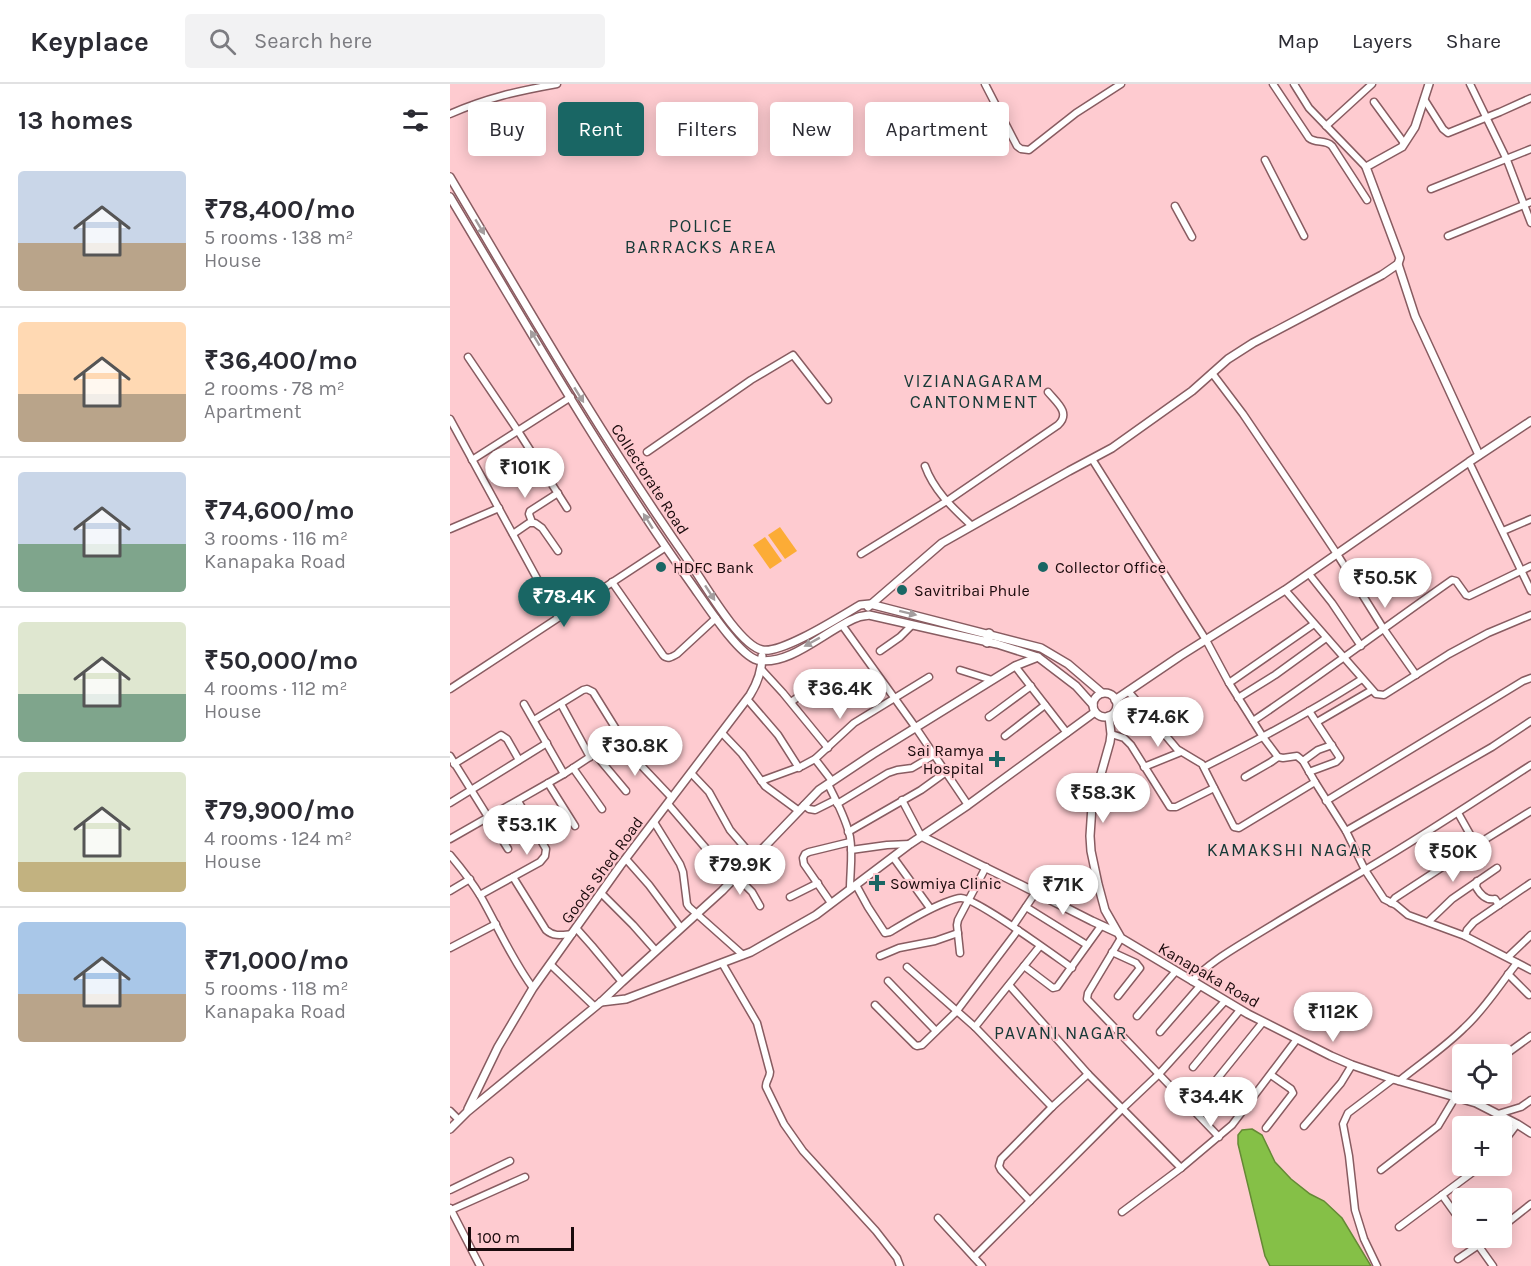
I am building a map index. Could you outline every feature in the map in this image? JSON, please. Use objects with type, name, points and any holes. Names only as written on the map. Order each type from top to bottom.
[{"type":"street","points":[[450,114],[500,95],[557,84]]},
{"type":"street","points":[[985,84],[1017,146],[1029,150],[1076,112],[1121,84]]},
{"type":"street","points":[[1273,84],[1309,138],[1326,142],[1332,146],[1367,200]]},
{"type":"street","points":[[1326,126],[1372,84]]},
{"type":"street","points":[[1366,167],[1402,147],[1415,127],[1429,84]]},
{"type":"street","points":[[1470,84],[1528,204],[1531,223]]},
{"type":"street","points":[[1296,85],[1309,108],[1366,167],[1400,258],[1398,264],[1415,316],[1479,455]]},
{"type":"street","points":[[1424,99],[1446,132],[1450,132],[1531,98]]},
{"type":"street","points":[[1374,102],[1404,144]]},
{"type":"street","points":[[1431,189],[1531,149]]},
{"type":"street","points":[[1265,159],[1304,236]]},
{"type":"street","name":"Collectorate Road","points":[[450,177],[578,392],[662,524],[723,613],[749,643],[762,650]]},
{"type":"street","name":"Collectorate Road","points":[[450,197],[652,528],[716,618],[744,652],[755,659],[762,660]]},
{"type":"street","points":[[1448,236],[1528,204]]},
{"type":"street","points":[[1175,206],[1192,237]]},
{"type":"street","points":[[862,616],[870,604],[942,543],[1112,448],[1192,391],[1228,359],[1398,264]]},
{"type":"street","points":[[647,452],[751,380],[793,355],[828,400]]},
{"type":"street","points":[[468,357],[567,508]]},
{"type":"street","points":[[1212,373],[1243,414],[1416,675]]},
{"type":"street","points":[[861,554],[947,501],[1058,426],[1064,417],[1063,412],[1048,392]]},
{"type":"street","points":[[472,459],[571,397]]},
{"type":"street","points":[[450,419],[558,617]]},
{"type":"street","points":[[1115,700],[1309,574],[1468,462],[1531,421]]},
{"type":"street","points":[[1092,459],[1206,640],[1238,698],[1278,757]]},
{"type":"street","points":[[1468,462],[1531,591]]},
{"type":"street","points":[[925,466],[931,480],[947,501],[972,526]]},
{"type":"street","points":[[532,522],[529,513],[531,509],[558,493]]},
{"type":"street","points":[[450,529],[499,508]]},
{"type":"street","points":[[1503,531],[1531,519]]},
{"type":"street","points":[[513,534],[532,522]]},
{"type":"street","points":[[532,522],[542,528],[558,551]]},
{"type":"street","points":[[450,689],[666,547]]},
{"type":"street","points":[[1253,721],[1452,580],[1456,580],[1469,596],[1531,566]]},
{"type":"street","points":[[1309,574],[1361,646]]},
{"type":"street","points":[[612,582],[664,657],[669,658],[677,654],[716,618]]},
{"type":"street","points":[[1285,590],[1378,695],[1384,695],[1449,654],[1488,633],[1531,615]]},
{"type":"street","points":[[762,650],[778,649],[791,644],[860,605],[870,604],[988,638],[1038,657],[1076,686],[1101,716],[1109,716],[1116,707],[1115,700],[1110,694],[1102,693],[1068,664],[1041,648],[988,638],[912,625],[869,615],[856,617],[789,655],[762,660]]},
{"type":"street","points":[[1229,683],[1314,624]]},
{"type":"street","points":[[880,651],[912,625]]},
{"type":"street","points":[[842,626],[895,698],[968,805]]},
{"type":"street","points":[[1238,698],[1275,675],[1326,638]]},
{"type":"street","name":"Goods Shed Road","points":[[467,1112],[498,1047],[533,988],[626,859],[747,699],[758,681],[762,650]]},
{"type":"street","name":"Goods Shed Road","points":[[450,1129],[467,1112],[598,1004],[656,951],[734,878],[819,790],[1015,666],[1038,657]]},
{"type":"street","points":[[1015,666],[1067,733]]},
{"type":"street","points":[[761,669],[828,748]]},
{"type":"street","points":[[960,670],[992,681]]},
{"type":"street","points":[[1076,686],[1083,676]]},
{"type":"street","points":[[761,781],[799,768],[815,759],[854,723],[929,677]]},
{"type":"street","points":[[1326,801],[1531,678]]},
{"type":"street","points":[[791,702],[824,679]]},
{"type":"street","points":[[1204,767],[1326,702],[1362,679]]},
{"type":"street","points":[[989,717],[1031,686]]},
{"type":"street","points":[[450,839],[564,774],[616,739],[618,733],[590,690],[583,690],[534,720]]},
{"type":"street","points":[[1317,722],[1372,690]]},
{"type":"street","points":[[1128,691],[1181,752],[1198,760],[1204,767],[1232,825],[1236,828],[1315,782]]},
{"type":"street","points":[[550,964],[598,1004],[626,999],[743,954],[816,915],[921,836],[968,805],[1067,733],[1094,708],[1095,698],[1102,693]]},
{"type":"street","points":[[747,699],[778,735],[799,768]]},
{"type":"street","points":[[524,704],[564,774]]},
{"type":"street","points":[[561,704],[592,755],[626,791]]},
{"type":"street","points":[[1005,736],[1045,705]]},
{"type":"street","points":[[1309,711],[1340,756],[1339,760],[1309,772]]},
{"type":"street","points":[[1109,716],[1111,734],[1092,806],[1090,836],[1091,851],[1105,910],[1121,937],[1088,993],[1087,999],[1219,1137]]},
{"type":"street","points":[[1346,831],[1492,747],[1531,721]]},
{"type":"street","points":[[722,733],[742,754],[761,781],[776,795],[801,808],[812,810],[836,802],[888,773],[912,768],[934,755]]},
{"type":"street","points":[[1111,734],[1128,741],[1167,804],[1173,808],[1214,788]]},
{"type":"street","points":[[454,764],[501,735],[507,739],[519,760]]},
{"type":"street","points":[[616,739],[734,878],[752,892],[760,906]]},
{"type":"street","points":[[450,803],[547,743]]},
{"type":"street","points":[[1303,761],[1318,750],[1332,745]]},
{"type":"street","points":[[1144,767],[1181,752]]},
{"type":"street","points":[[450,756],[508,849]]},
{"type":"street","points":[[1245,777],[1278,757],[1297,756],[1303,761],[1346,831],[1381,896],[1408,915],[1466,936],[1531,970]]},
{"type":"street","points":[[815,759],[830,783],[848,832],[853,887],[885,933],[930,908],[960,898],[969,899],[1016,928],[1072,968]]},
{"type":"street","points":[[1192,981],[1215,960],[1458,813],[1531,765]]},
{"type":"street","points":[[573,768],[602,809]]},
{"type":"street","points":[[848,832],[921,790],[946,772]]},
{"type":"street","points":[[691,773],[709,792],[730,830],[754,858]]},
{"type":"street","points":[[548,783],[575,826]]},
{"type":"street","points":[[902,800],[921,836]]},
{"type":"street","points":[[480,895],[540,862],[545,856],[546,849],[518,801]]},
{"type":"street","points":[[1391,903],[1395,898],[1531,811]]},
{"type":"street","points":[[1458,813],[1476,845]]},
{"type":"street","points":[[654,822],[680,864],[687,904],[743,954]]},
{"type":"street","name":"Kanapaka Road","points":[[921,836],[1101,926],[1240,1010],[1297,1039],[1352,1065],[1452,1096]]},
{"type":"street","points":[[831,903],[804,864],[803,858],[805,854],[850,842]]},
{"type":"street","points":[[851,850],[910,844]]},
{"type":"street","points":[[450,855],[480,895],[521,971],[533,988]]},
{"type":"street","points":[[893,857],[930,908]]},
{"type":"street","points":[[626,859],[681,928]]},
{"type":"street","points":[[960,953],[958,920],[986,867]]},
{"type":"street","points":[[1428,922],[1452,899],[1497,868]]},
{"type":"street","points":[[513,877],[549,933],[557,935],[574,931],[592,946],[622,982]]},
{"type":"street","points":[[450,891],[470,879]]},
{"type":"street","points":[[1477,881],[1476,886],[1483,897],[1495,899],[1499,905]]},
{"type":"street","points":[[790,897],[818,883]]},
{"type":"street","points":[[1466,936],[1470,925],[1531,883]]},
{"type":"street","points":[[875,1005],[917,1046],[922,1045],[956,1012],[1016,928],[1036,892]]},
{"type":"street","points":[[601,893],[656,951]]},
{"type":"street","points":[[1026,907],[1087,945]]},
{"type":"street","points":[[450,948],[496,924]]},
{"type":"street","points":[[1024,966],[1053,988],[1059,986],[1101,926]]},
{"type":"street","points":[[880,956],[899,948],[935,941],[958,933]]},
{"type":"street","points":[[1508,957],[1531,935]]},
{"type":"street","points":[[975,1027],[1040,946]]},
{"type":"street","points":[[1113,952],[1136,963],[1140,968],[1118,996]]},
{"type":"street","points":[[722,963],[757,1023],[770,1072],[765,1084],[766,1088],[784,1124],[803,1151],[876,1231],[897,1258],[900,1266]]},
{"type":"street","points":[[1377,1266],[1364,1239],[1355,1210],[1343,1124],[1348,1113],[1442,1048],[1466,1027],[1517,963]]},
{"type":"street","points":[[907,967],[975,1027],[1052,1107]]},
{"type":"street","points":[[1137,1016],[1176,971]]},
{"type":"street","points":[[1509,974],[1529,995]]},
{"type":"street","points":[[888,981],[936,1031]]},
{"type":"street","points":[[1009,985],[1088,1074],[1181,1167]]},
{"type":"street","points":[[1160,1032],[1200,986]]},
{"type":"street","points":[[974,1257],[1159,1074],[1225,1001]]},
{"type":"street","points":[[1192,1067],[1240,1010]]},
{"type":"street","points":[[1209,1089],[1263,1022]]},
{"type":"street","points":[[1512,1050],[1531,1036]]},
{"type":"street","points":[[1122,1212],[1219,1137],[1238,1119],[1297,1039]]},
{"type":"street","points":[[1304,1126],[1341,1083],[1352,1065]]},
{"type":"street","points":[[1030,1201],[1001,1170],[999,1163],[1052,1107],[1088,1074]]},
{"type":"street","points":[[1266,1128],[1293,1093],[1291,1089],[1271,1075]]},
{"type":"street","points":[[1498,1114],[1521,1107],[1531,1100]]},
{"type":"street","points":[[1381,1170],[1438,1126],[1452,1102]]},
{"type":"street","name":"Kanapaka Road","points":[[1478,1104],[1531,1133]]},
{"type":"street","points":[[450,1111],[459,1120]]},
{"type":"street","points":[[1512,1131],[1517,1124]]},
{"type":"street","points":[[450,1190],[510,1161]]},
{"type":"street","points":[[1399,1227],[1468,1176]]},
{"type":"street","points":[[480,1266],[451,1209],[525,1177]]},
{"type":"street","points":[[1442,1195],[1452,1209]]},
{"type":"street","points":[[1512,1219],[1531,1204]]},
{"type":"street","points":[[938,1218],[982,1266]]},
{"type":"street","points":[[1458,1258],[1473,1248]]},
{"type":"street","points":[[1480,1248],[1493,1266]]},
{"type":"shaded area","points":[[780,527],[797,551],[785,559],[768,535]]},
{"type":"shaded area","points":[[765,537],[782,561],[770,569],[753,545]]},
{"type":"shaded area","points":[[1252,1129],[1262,1135],[1275,1162],[1291,1179],[1310,1194],[1324,1201],[1342,1218],[1371,1266],[1270,1266],[1265,1256],[1238,1144],[1238,1135],[1242,1130]]},
{"type":"place","name":"HDFC Bank","points":[[661,567]]},
{"type":"place","name":"Collector Office","points":[[1043,567]]},
{"type":"place","name":"Savitribai Phule","points":[[902,590]]},
{"type":"place","name":"Sai Ramya Hospital","points":[[997,759]]},
{"type":"place","name":"Sowmiya Clinic","points":[[877,883]]},
{"type":"district","name":"POLICE BARRACKS AREA","points":[[701,236]]},
{"type":"district","name":"VIZIANAGARAM CANTONMENT","points":[[974,391]]},
{"type":"district","name":"KAMAKSHI NAGAR","points":[[1290,850]]},
{"type":"district","name":"PAVANI NAGAR","points":[[1061,1033]]}]
